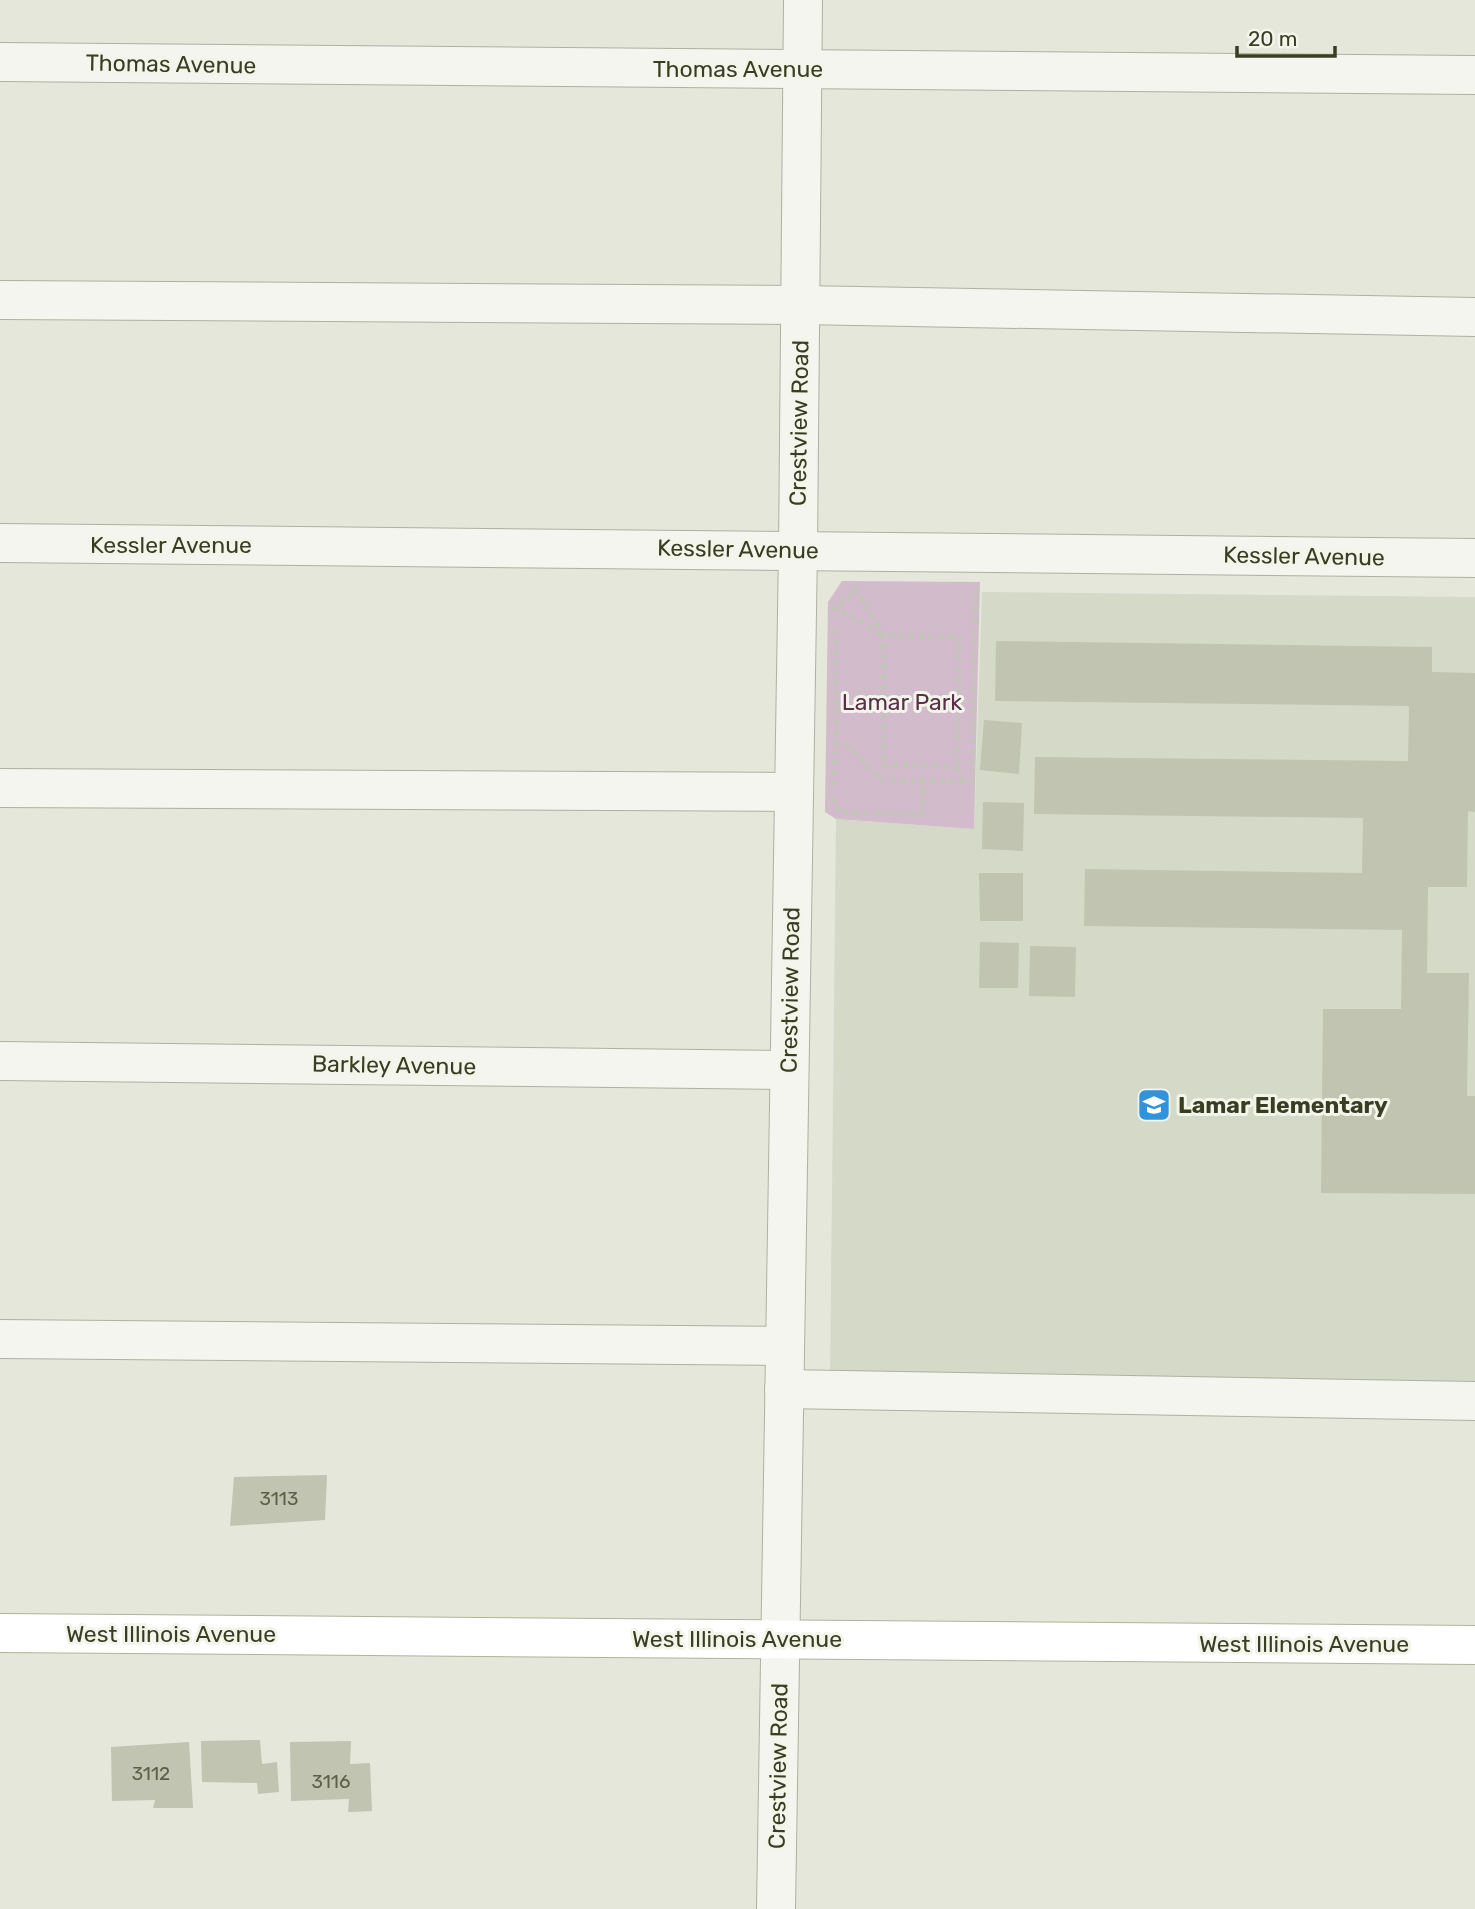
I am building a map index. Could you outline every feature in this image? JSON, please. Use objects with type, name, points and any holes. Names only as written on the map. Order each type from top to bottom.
[{"type":"main road","name":"West Illinois Avenue","points":[[0,1633],[1475,1645]]},
{"type":"street","name":"Crestview Road","points":[[776,1909],[798,550],[803,0]]},
{"type":"street","name":"Thomas Avenue","points":[[0,62],[1475,75]]},
{"type":"street","points":[[0,299],[800,305],[1475,317]]},
{"type":"street","name":"Kessler Avenue","points":[[0,543],[1475,558]]},
{"type":"street","points":[[0,788],[793,792]]},
{"type":"street","name":"Barkley Avenue","points":[[0,1061],[789,1070]]},
{"type":"street","points":[[0,1339],[784,1346]]},
{"type":"street","points":[[784,1389],[1475,1401]]},
{"type":"path","points":[[855,589],[883,635],[884,765],[958,767]]},
{"type":"path","points":[[868,589],[855,589],[835,608],[836,744],[832,798],[839,812],[922,815],[922,779]]},
{"type":"path","points":[[836,744],[846,744],[880,780],[972,782],[976,589],[963,589]]},
{"type":"path","points":[[796,606],[835,608],[883,635],[959,637],[958,767],[963,781]]},
{"type":"shaded area","name":"Lamar Elementary","points":[[982,592],[1475,597],[1475,1387],[830,1381],[836,819],[974,829]]},
{"type":"green space","name":"Lamar Park","points":[[842,581],[980,582],[974,829],[836,819],[825,812],[828,602]]},
{"type":"building","points":[[996,641],[1432,647],[1432,672],[1475,673],[1475,812],[1468,811],[1467,887],[1428,887],[1427,973],[1469,973],[1467,1096],[1475,1096],[1475,1194],[1321,1193],[1323,1009],[1401,1009],[1402,930],[1084,926],[1085,869],[1362,873],[1363,818],[1034,814],[1035,757],[1408,761],[1409,706],[995,701]]},
{"type":"building","points":[[984,720],[1022,723],[1019,774],[980,770]]},
{"type":"building","points":[[983,802],[1024,803],[1023,851],[982,849]]},
{"type":"building","points":[[979,873],[1023,873],[1023,921],[980,921]]},
{"type":"building","points":[[980,942],[1019,943],[1018,988],[979,988]]},
{"type":"building","points":[[1030,946],[1076,947],[1075,997],[1029,996]]},
{"type":"building","points":[[327,1475],[325,1520],[230,1526],[234,1477]]},
{"type":"building","points":[[260,1740],[262,1764],[277,1762],[279,1792],[258,1794],[257,1783],[202,1782],[201,1741]]},
{"type":"building","points":[[351,1741],[350,1764],[370,1763],[372,1811],[348,1812],[349,1799],[291,1801],[290,1742]]},
{"type":"building","points":[[189,1742],[193,1808],[153,1808],[155,1800],[112,1801],[111,1747]]},
{"type":"place","name":"Lamar Elementary","points":[[1154,1105]]}]
